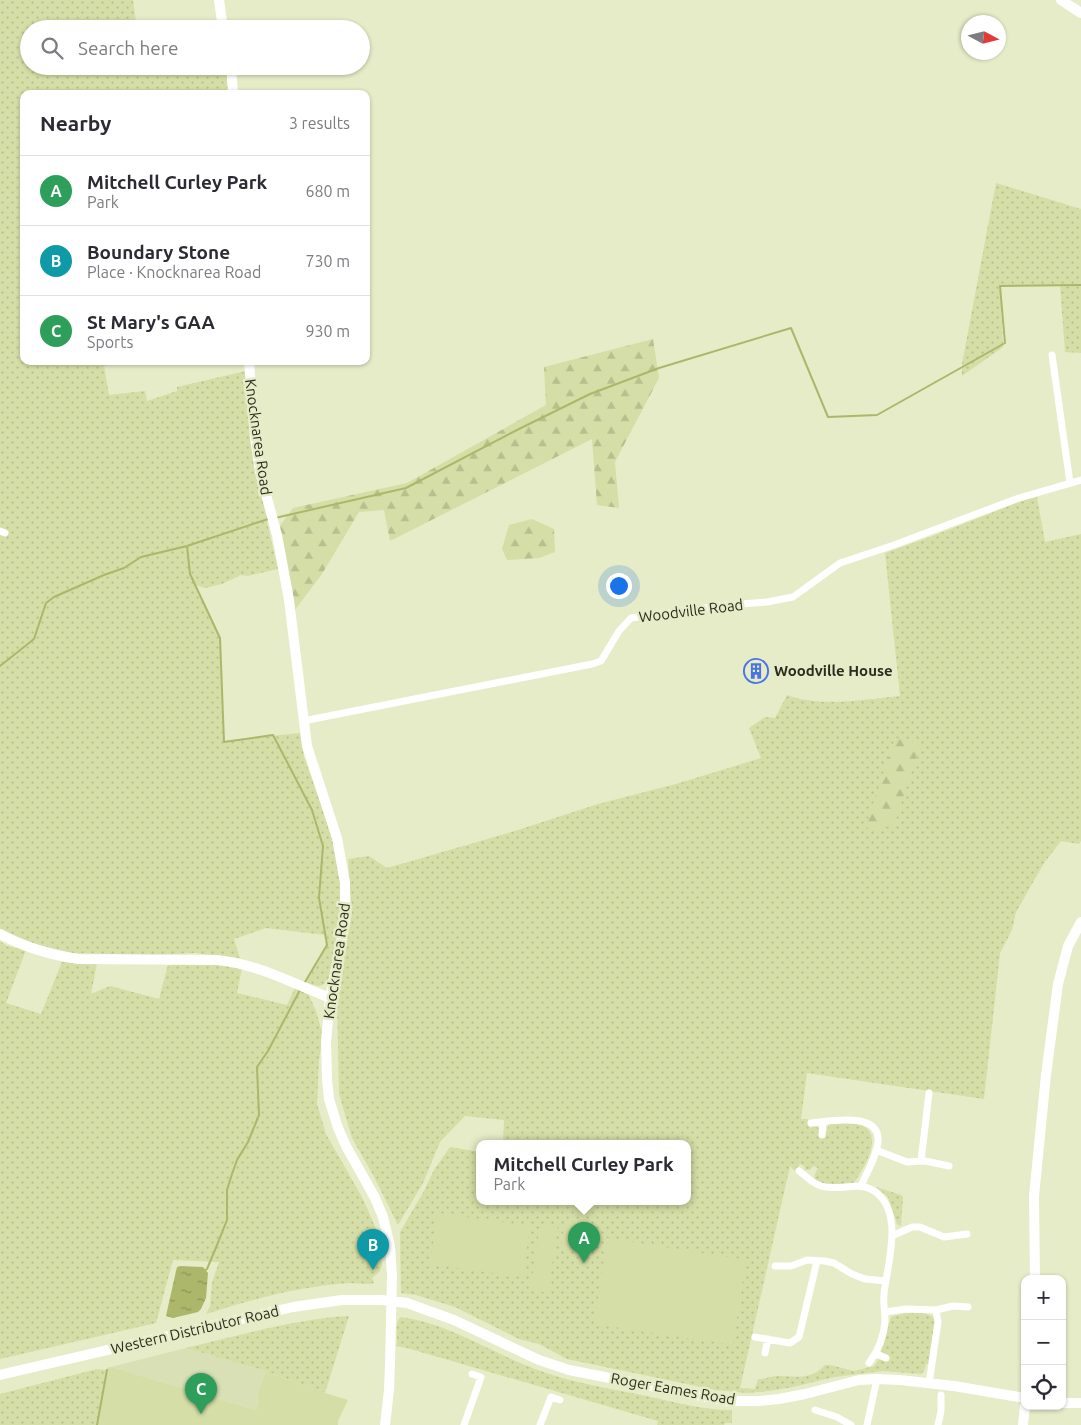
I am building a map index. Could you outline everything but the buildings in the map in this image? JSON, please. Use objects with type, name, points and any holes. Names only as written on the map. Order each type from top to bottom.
[{"type":"street","points":[[219,0],[222,20]]},
{"type":"street","points":[[1062,0],[1081,13]]},
{"type":"street","points":[[232,75],[234,90]]},
{"type":"street","points":[[1052,355],[1070,483]]},
{"type":"street","name":"Knocknarea Road","points":[[249,365],[257,455],[264,491],[274,525],[289,600],[303,721],[310,760],[337,838],[345,883],[345,922],[330,998],[326,1062],[329,1099],[341,1137],[375,1198],[383,1217],[391,1256],[389,1390],[385,1425]]},
{"type":"street","name":"Woodville Road","points":[[303,721],[592,664],[601,661],[619,631],[631,618],[726,605],[767,602],[793,597],[840,563],[903,542],[1016,498],[1081,480]]},
{"type":"street","points":[[1035,1275],[1034,1196],[1036,1160],[1058,984],[1068,946],[1081,922]]},
{"type":"street","points":[[0,934],[32,948],[59,956],[78,959],[218,960],[236,962],[262,969],[330,998]]},
{"type":"street","points":[[921,1161],[929,1093]]},
{"type":"street","points":[[928,1105],[936,1106]]},
{"type":"street","points":[[811,1123],[843,1120],[856,1121],[874,1127],[878,1133],[878,1142],[861,1186]]},
{"type":"street","points":[[822,1136],[823,1122]]},
{"type":"street","points":[[876,1150],[908,1162],[921,1161],[949,1166]]},
{"type":"street","points":[[807,1177],[812,1170]]},
{"type":"street","points":[[800,1171],[819,1186],[831,1188],[861,1186],[879,1194],[887,1206],[892,1222],[892,1236],[883,1297],[885,1322],[876,1354],[869,1364]]},
{"type":"street","points":[[892,1236],[912,1227],[920,1227],[944,1237],[967,1234]]},
{"type":"street","points":[[775,1266],[791,1266],[807,1260],[834,1263],[852,1274],[865,1279],[886,1282]]},
{"type":"street","points":[[755,1337],[790,1343],[799,1337],[817,1261]]},
{"type":"street","name":"Western Distributor Road","points":[[0,1376],[318,1302],[362,1299],[391,1301]]},
{"type":"street","name":"Roger Eames Road","points":[[391,1301],[420,1307],[454,1320],[539,1360],[569,1370],[727,1401],[780,1399],[859,1380],[877,1379],[900,1380],[1021,1397]]},
{"type":"street","points":[[885,1312],[936,1310],[953,1306],[968,1308]]},
{"type":"street","points":[[929,1384],[938,1322],[936,1310]]},
{"type":"street","points":[[764,1352],[768,1339]]},
{"type":"street","points":[[876,1354],[886,1358]]},
{"type":"street","points":[[464,1425],[481,1377],[472,1374]]},
{"type":"street","points":[[867,1425],[877,1379]]},
{"type":"street","points":[[938,1425],[941,1411],[941,1395]]},
{"type":"street","points":[[540,1425],[551,1396],[560,1400]]},
{"type":"street","points":[[1066,1403],[1081,1403]]},
{"type":"street","points":[[815,1410],[836,1417],[851,1425]]},
{"type":"street","points":[[1023,1425],[1025,1410]]},
{"type":"street","points":[[941,1411],[950,1412]]},
{"type":"shaded area","points":[[186,1348],[266,1371],[257,1396],[259,1401],[256,1410],[111,1367]]},
{"type":"green space","points":[[0,0],[133,0],[136,20],[20,20],[20,75],[228,75],[230,90],[20,90],[20,365],[108,365],[104,366],[109,395],[145,391],[147,401],[177,391],[177,387],[246,371],[270,521],[267,522],[278,569],[247,576],[241,575],[222,584],[205,588],[195,585],[220,638],[224,741],[300,733],[304,757],[330,829],[341,876],[343,905],[330,977],[324,984],[319,986],[305,982],[327,945],[325,935],[266,928],[234,939],[240,958],[195,953],[152,955],[72,953],[31,943],[0,929]]},
{"type":"green space","points":[[996,183],[1081,209],[1081,353],[1065,352],[1060,285],[1000,286],[1003,347],[962,376],[962,364]]},
{"type":"green space","points":[[653,339],[659,378],[615,462],[619,508],[597,505],[592,439],[390,541],[384,510],[359,512],[322,574],[294,611],[279,527],[293,508],[407,483],[546,405],[544,367]]},
{"type":"green space","points":[[1037,497],[1045,542],[1081,534],[1081,841],[1079,844],[1061,841],[1044,863],[1016,912],[1012,930],[1000,953],[984,1099],[807,1073],[801,1119],[808,1119],[810,1128],[814,1126],[819,1128],[825,1136],[829,1124],[843,1122],[863,1126],[869,1131],[872,1138],[872,1147],[858,1177],[853,1183],[845,1186],[814,1181],[818,1168],[813,1166],[810,1170],[805,1170],[804,1166],[800,1164],[795,1171],[790,1166],[740,1388],[755,1389],[758,1379],[774,1376],[808,1376],[825,1365],[854,1371],[874,1366],[879,1359],[889,1361],[890,1357],[881,1351],[891,1317],[906,1313],[924,1313],[933,1317],[935,1321],[928,1364],[926,1364],[924,1371],[921,1374],[883,1371],[834,1377],[793,1387],[747,1393],[715,1390],[567,1359],[539,1344],[519,1339],[455,1307],[416,1295],[401,1293],[400,1232],[434,1170],[450,1147],[476,1151],[476,1205],[691,1205],[691,1140],[503,1140],[504,1120],[465,1116],[440,1142],[423,1183],[398,1225],[352,1138],[339,1094],[337,998],[352,913],[348,859],[369,856],[387,868],[515,831],[598,804],[676,784],[761,758],[749,728],[765,717],[775,718],[787,695],[800,699],[828,702],[900,696],[885,553],[1027,499]]},
{"type":"green space","points":[[532,519],[554,529],[555,552],[539,558],[507,560],[502,549],[509,525]]},
{"type":"green space","points":[[895,738],[921,743],[894,825],[870,831],[866,825]]},
{"type":"green space","points":[[0,941],[7,946],[26,950],[6,1003],[41,1014],[62,962],[97,963],[91,994],[110,986],[159,999],[168,965],[217,964],[242,968],[237,993],[287,1005],[295,988],[308,993],[323,1035],[319,1060],[317,1104],[326,1134],[363,1199],[376,1229],[382,1265],[380,1271],[372,1278],[374,1283],[350,1283],[295,1290],[259,1298],[206,1314],[210,1306],[212,1283],[219,1262],[173,1260],[156,1323],[0,1359]]},
{"type":"green space","points":[[876,1187],[903,1197],[901,1226],[897,1224],[888,1197]]},
{"type":"green space","points":[[437,1213],[530,1226],[523,1277],[430,1264]]},
{"type":"green space","points":[[565,1221],[583,1223],[579,1252],[561,1249]]},
{"type":"green space","points":[[540,1224],[558,1226],[548,1293],[530,1290]]},
{"type":"green space","points":[[607,1238],[746,1260],[733,1345],[594,1324]]},
{"type":"green space","points":[[349,1316],[325,1393],[266,1371],[186,1348],[287,1324]]},
{"type":"green space","points":[[401,1317],[453,1332],[518,1362],[562,1378],[710,1409],[732,1410],[732,1423],[725,1423],[724,1425],[657,1425],[658,1421],[396,1346],[397,1323]]},
{"type":"green space","points":[[111,1367],[256,1410],[259,1401],[257,1396],[266,1371],[348,1400],[338,1425],[97,1425],[107,1368]]},
{"type":"green space","points":[[97,1369],[107,1370],[97,1425],[0,1425],[0,1394]]},
{"type":"water","points":[[177,1267],[203,1267],[208,1273],[206,1298],[198,1312],[173,1318],[166,1316]]},
{"type":"waterway","points":[[275,518],[406,488],[590,394],[659,368],[791,328],[828,417],[877,415],[1005,343],[1000,286],[1081,285]]},
{"type":"waterway","points":[[0,666],[34,639],[46,603],[54,597],[124,568],[141,557],[187,546],[268,519]]},
{"type":"waterway","points":[[187,546],[190,574],[220,638],[224,742],[273,735],[312,810],[323,846],[319,898],[327,945],[305,982]]},
{"type":"waterway","points":[[204,1271],[207,1269],[227,1220],[227,1190],[232,1174],[259,1115],[257,1067],[268,1051],[300,990]]},
{"type":"waterway","points":[[97,1425],[107,1370]]},
{"type":"place","name":"Woodville House","points":[[756,671]]},
{"type":"place","name":"Mitchell Curley Park","points":[[584,1263]]},
{"type":"place","name":"Boundary Stone","points":[[373,1270]]},
{"type":"place","name":"St Mary's GAA","points":[[201,1414]]}]
